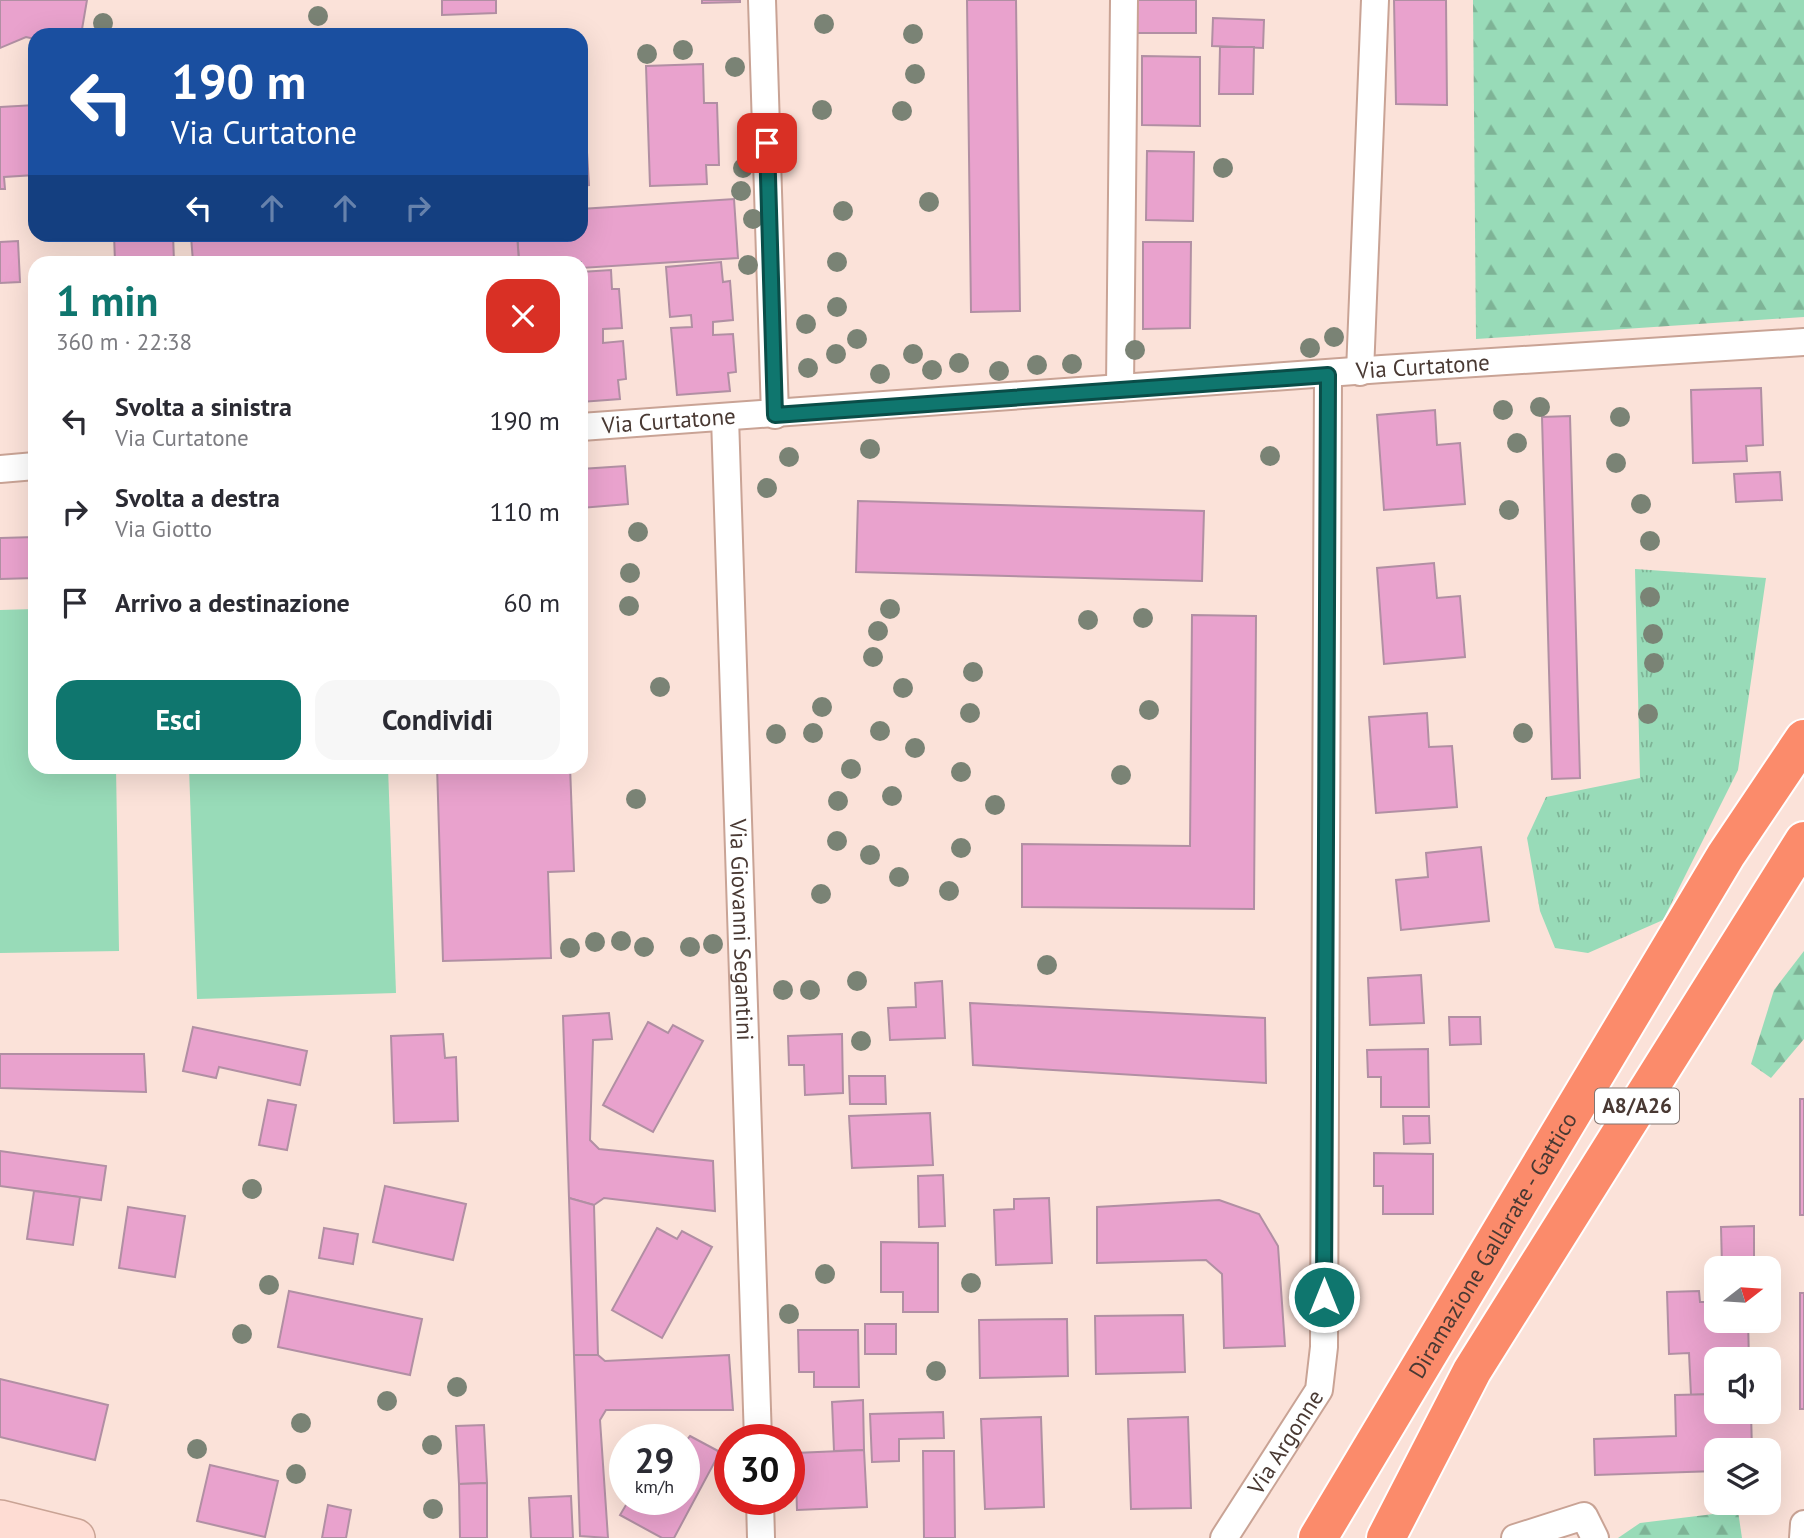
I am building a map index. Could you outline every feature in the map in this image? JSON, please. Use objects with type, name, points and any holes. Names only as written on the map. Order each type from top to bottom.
[{"type":"highway","name":"Diramazione Gallarate - Gattico","points":[[1318,1538],[1726,855],[1804,739]]},
{"type":"highway","name":"Diramazione Gallarate - Gattico","points":[[1386,1538],[1472,1371],[1804,841]]},
{"type":"highway","points":[[1401,1538],[1472,1371]]},
{"type":"main road","points":[[0,1518],[76,1538]]},
{"type":"street","points":[[762,0],[775,415]]},
{"type":"street","points":[[1121,388],[1124,0]]},
{"type":"street","points":[[1360,372],[1375,0]]},
{"type":"street","name":"Via Curtatone","points":[[588,427],[1804,342]]},
{"type":"street","name":"Via Argonne","points":[[1224,1538],[1320,1391],[1323,1358],[1328,375]]},
{"type":"street","name":"Via Giovanni Segantini","points":[[725,417],[757,1424]]},
{"type":"street","points":[[0,469],[28,467]]},
{"type":"street","points":[[760,1515],[761,1538]]},
{"type":"street","points":[[1515,1538],[1584,1516],[1595,1538]]},
{"type":"street","points":[[1803,1538],[1804,1524]]},
{"type":"green space","points":[[1473,0],[1804,0],[1804,317],[1476,339]]},
{"type":"green space","points":[[1635,569],[1766,578],[1738,770],[1663,920],[1588,953],[1555,948],[1540,911],[1527,838],[1546,797],[1640,778]]},
{"type":"green space","points":[[28,609],[28,774],[116,774],[119,951],[0,953],[0,610]]},
{"type":"green space","points":[[189,774],[388,774],[396,993],[197,999]]},
{"type":"green space","points":[[1804,951],[1804,1039],[1771,1078],[1751,1064],[1774,990]]},
{"type":"green space","points":[[1705,1515],[1739,1515],[1742,1538],[1618,1538],[1640,1523]]},
{"type":"building","points":[[0,0],[87,0],[82,28],[28,28],[28,37],[0,48]]},
{"type":"building","points":[[442,0],[496,0],[496,13],[442,15]]},
{"type":"building","points":[[702,0],[740,0],[740,2],[702,3]]},
{"type":"building","points":[[967,0],[1016,0],[1020,311],[971,312]]},
{"type":"building","points":[[1135,0],[1196,0],[1196,33],[1135,33]]},
{"type":"building","points":[[1394,0],[1446,0],[1447,105],[1396,104]]},
{"type":"building","points":[[1213,18],[1264,20],[1263,48],[1212,46]]},
{"type":"building","points":[[1220,47],[1254,47],[1253,94],[1219,94]]},
{"type":"building","points":[[1142,56],[1200,57],[1200,126],[1142,125]]},
{"type":"building","points":[[703,64],[704,103],[717,103],[719,165],[706,165],[707,184],[650,186],[646,66]]},
{"type":"building","points":[[28,105],[28,175],[4,177],[5,189],[0,189],[0,107]]},
{"type":"building","points":[[1147,151],[1194,152],[1193,221],[1146,220]]},
{"type":"building","points":[[734,199],[738,258],[588,268],[588,256],[519,256],[518,242],[588,242],[588,209]]},
{"type":"building","points":[[18,241],[20,282],[0,283],[0,242]]},
{"type":"building","points":[[114,242],[173,242],[174,256],[115,256]]},
{"type":"building","points":[[191,242],[518,242],[519,256],[193,256]]},
{"type":"building","points":[[1143,242],[1191,242],[1190,328],[1143,329]]},
{"type":"building","points":[[721,262],[723,282],[730,281],[733,320],[713,322],[713,335],[733,334],[736,372],[728,373],[730,391],[677,395],[671,328],[692,327],[691,315],[670,317],[666,267]]},
{"type":"building","points":[[611,270],[612,289],[619,289],[622,328],[603,329],[603,343],[623,341],[626,379],[618,380],[620,399],[588,401],[588,272]]},
{"type":"building","points":[[1761,388],[1763,445],[1746,446],[1747,461],[1693,463],[1691,390]]},
{"type":"building","points":[[1435,410],[1437,445],[1460,443],[1465,504],[1384,510],[1377,415]]},
{"type":"building","points":[[1570,416],[1580,778],[1552,779],[1542,417]]},
{"type":"building","points":[[625,466],[628,504],[588,507],[588,469]]},
{"type":"building","points":[[1780,472],[1782,500],[1736,502],[1734,474]]},
{"type":"building","points":[[858,501],[1204,511],[1202,581],[856,572]]},
{"type":"building","points":[[28,537],[28,578],[0,579],[0,538]]},
{"type":"building","points":[[1434,563],[1437,598],[1460,596],[1465,657],[1384,664],[1377,568]]},
{"type":"building","points":[[1192,615],[1256,616],[1254,909],[1022,907],[1022,844],[1190,846]]},
{"type":"building","points":[[1427,713],[1429,747],[1452,746],[1457,807],[1376,813],[1369,717]]},
{"type":"building","points":[[437,774],[570,774],[574,871],[548,872],[551,958],[443,961]]},
{"type":"building","points":[[1481,847],[1489,921],[1401,930],[1396,880],[1428,877],[1426,853]]},
{"type":"building","points":[[1421,975],[1424,1023],[1370,1025],[1368,978]]},
{"type":"building","points":[[942,981],[945,1038],[890,1040],[888,1008],[916,1007],[915,983]]},
{"type":"building","points":[[970,1003],[1265,1018],[1266,1083],[973,1065]]},
{"type":"building","points":[[609,1013],[612,1039],[593,1040],[590,1140],[599,1149],[713,1161],[715,1211],[604,1198],[594,1205],[569,1198],[563,1016]]},
{"type":"building","points":[[1449,1017],[1480,1017],[1481,1044],[1450,1045]]},
{"type":"building","points":[[648,1022],[668,1033],[673,1025],[703,1041],[653,1132],[603,1105]]},
{"type":"building","points":[[193,1027],[307,1051],[300,1085],[219,1067],[216,1078],[183,1071]]},
{"type":"building","points":[[443,1034],[445,1058],[456,1057],[458,1121],[394,1123],[391,1036]]},
{"type":"building","points":[[842,1034],[843,1093],[805,1095],[804,1065],[789,1065],[788,1036]]},
{"type":"building","points":[[1428,1049],[1429,1107],[1381,1107],[1381,1077],[1368,1077],[1367,1050]]},
{"type":"building","points":[[0,1054],[144,1054],[146,1092],[0,1088]]},
{"type":"building","points":[[849,1076],[885,1076],[886,1104],[850,1104]]},
{"type":"building","points":[[1800,1099],[1804,1099],[1804,1215],[1800,1215]]},
{"type":"building","points":[[268,1100],[296,1105],[287,1150],[259,1145]]},
{"type":"building","points":[[930,1113],[933,1165],[852,1168],[849,1116]]},
{"type":"building","points":[[1403,1116],[1429,1116],[1430,1143],[1404,1144]]},
{"type":"building","points":[[0,1151],[106,1166],[101,1200],[0,1186]]},
{"type":"building","points":[[1374,1153],[1433,1154],[1433,1214],[1383,1214],[1383,1186],[1374,1186]]},
{"type":"building","points":[[943,1175],[945,1226],[919,1227],[918,1176]]},
{"type":"building","points":[[385,1186],[466,1204],[453,1260],[373,1242]]},
{"type":"building","points":[[34,1191],[80,1197],[73,1245],[27,1239]]},
{"type":"building","points":[[569,1198],[594,1205],[598,1355],[574,1355]]},
{"type":"building","points":[[1049,1198],[1052,1263],[996,1265],[994,1210],[1014,1209],[1014,1199]]},
{"type":"building","points":[[1219,1200],[1259,1214],[1278,1246],[1285,1346],[1224,1348],[1222,1274],[1206,1260],[1097,1263],[1097,1207]]},
{"type":"building","points":[[128,1207],[185,1216],[175,1277],[119,1268]]},
{"type":"building","points":[[1754,1226],[1754,1256],[1722,1256],[1721,1227]]},
{"type":"building","points":[[324,1228],[358,1234],[353,1264],[319,1258]]},
{"type":"building","points":[[657,1228],[677,1239],[682,1231],[712,1247],[662,1338],[612,1310]]},
{"type":"building","points":[[881,1242],[938,1243],[938,1312],[903,1312],[903,1292],[881,1292]]},
{"type":"building","points":[[289,1291],[422,1319],[410,1375],[278,1347]]},
{"type":"building","points":[[1699,1291],[1700,1302],[1704,1302],[1704,1334],[1748,1334],[1749,1347],[1704,1347],[1704,1394],[1691,1395],[1689,1353],[1669,1354],[1667,1292]]},
{"type":"building","points":[[1800,1293],[1804,1293],[1804,1409],[1800,1409]]},
{"type":"building","points":[[1183,1315],[1185,1372],[1096,1374],[1095,1316]]},
{"type":"building","points":[[1067,1319],[1068,1376],[980,1378],[979,1320]]},
{"type":"building","points":[[865,1324],[896,1324],[896,1354],[865,1354]]},
{"type":"building","points":[[798,1330],[858,1330],[859,1387],[814,1387],[814,1372],[799,1372]]},
{"type":"building","points":[[574,1355],[598,1355],[605,1361],[729,1355],[733,1410],[606,1410],[600,1420],[608,1538],[580,1536]]},
{"type":"building","points":[[0,1379],[108,1405],[95,1460],[0,1437]]},
{"type":"building","points":[[1704,1394],[1704,1424],[1751,1424],[1752,1438],[1704,1438],[1704,1471],[1595,1475],[1594,1439],[1676,1436],[1675,1395]]},
{"type":"building","points":[[863,1400],[864,1450],[834,1451],[832,1402]]},
{"type":"building","points":[[943,1412],[944,1438],[899,1439],[899,1461],[872,1462],[870,1414]]},
{"type":"building","points":[[1041,1417],[1044,1507],[985,1509],[981,1419]]},
{"type":"building","points":[[1188,1417],[1191,1508],[1131,1509],[1128,1419]]},
{"type":"building","points":[[484,1425],[487,1483],[459,1484],[456,1426]]},
{"type":"building","points":[[700,1441],[714,1449],[714,1463],[700,1489]]},
{"type":"building","points":[[864,1450],[867,1507],[805,1510],[805,1453]]},
{"type":"building","points":[[923,1451],[954,1451],[955,1538],[924,1538]]},
{"type":"building","points":[[210,1465],[278,1481],[265,1537],[197,1521]]},
{"type":"building","points":[[487,1483],[487,1538],[460,1538],[459,1484]]},
{"type":"building","points":[[571,1496],[573,1538],[531,1538],[529,1498]]},
{"type":"building","points":[[328,1505],[351,1510],[346,1538],[322,1538]]},
{"type":"building","points":[[620,1515],[686,1515],[674,1538],[662,1538]]},
{"type":"route","points":[[767,143],[775,415],[1328,375],[1324,1297]]}]
